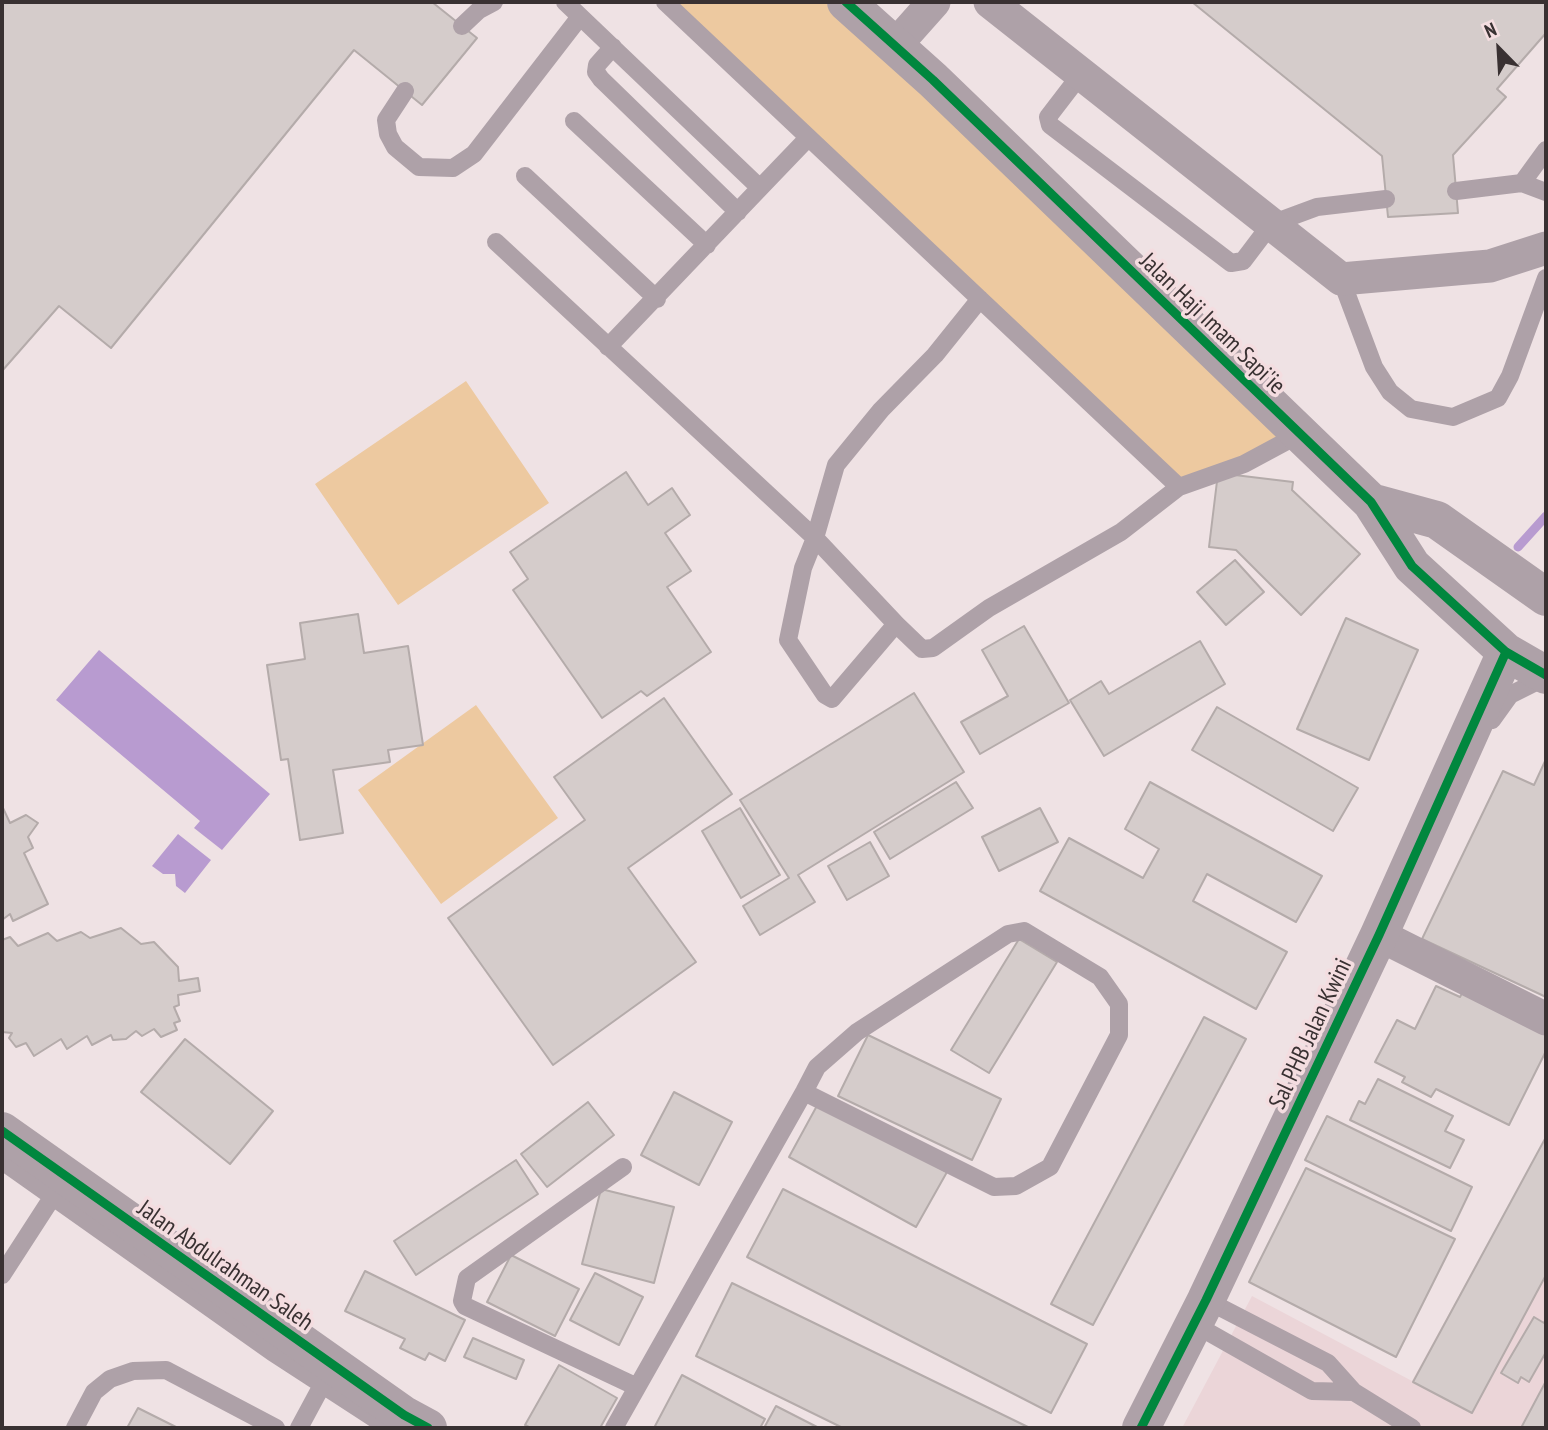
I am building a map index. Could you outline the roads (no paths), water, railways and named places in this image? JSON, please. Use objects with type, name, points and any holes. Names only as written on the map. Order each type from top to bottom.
[{"type":"street","name":"Jalan Haji Imam Sapi'ie","points":[[846,2],[933,80],[1298,435],[1371,502],[1412,566],[1506,652],[1546,676]]},
{"type":"street","points":[[894,47],[934,2]]},
{"type":"street","points":[[990,2],[1342,279],[1490,266],[1546,248]]},
{"type":"street","name":"Jalan Haji Imam Sapi'ie","points":[[1371,502],[1437,520],[1546,596]]},
{"type":"street","name":"Sal PHB Jalan Kwini","points":[[1141,1428],[1207,1316],[1385,938],[1506,652]]},
{"type":"street","points":[[1385,938],[1546,1019]]},
{"type":"street","name":"Jalan Abdulrahman Saleh","points":[[2,1131],[58,1188],[404,1425]]},
{"type":"lane","points":[[462,26],[479,9],[494,2]]},
{"type":"lane","points":[[565,2],[760,188]]},
{"type":"lane","points":[[664,2],[1179,487]]},
{"type":"lane","points":[[405,91],[386,120],[388,134],[395,147],[419,167],[453,168],[474,154],[579,18]]},
{"type":"lane","points":[[612,47],[597,65],[596,72],[601,79],[738,212]]},
{"type":"lane","points":[[1082,74],[1048,117],[1050,125],[1231,263],[1243,261],[1271,224],[1317,207],[1386,199]]},
{"type":"lane","points":[[574,121],[707,245]]},
{"type":"lane","points":[[608,347],[657,299],[807,139]]},
{"type":"lane","points":[[1522,183],[1546,150]]},
{"type":"lane","points":[[524,176],[657,299]]},
{"type":"lane","points":[[1456,191],[1522,183],[1546,192]]},
{"type":"lane","points":[[496,242],[815,538],[922,649],[933,648],[989,608],[1121,532],[1179,487],[1244,464],[1298,435]]},
{"type":"lane","points":[[1342,279],[1374,367],[1391,392],[1411,409],[1452,417],[1498,398],[1510,376],[1546,278]]},
{"type":"lane","points":[[896,624],[836,696],[827,697],[788,640],[803,568],[815,538],[836,465],[881,410],[935,355],[980,299]]},
{"type":"lane","points":[[1385,938],[1488,724],[1510,695],[1546,676]]},
{"type":"lane","points":[[614,1428],[817,1067],[857,1032],[1008,934],[1024,931],[1100,977],[1119,1004],[1119,1035],[1050,1167],[1016,1186],[993,1186],[804,1092]]},
{"type":"lane","points":[[2,1161],[58,1188],[2,1275]]},
{"type":"lane","points":[[623,1167],[467,1278],[462,1301],[466,1306],[637,1387]]},
{"type":"lane","points":[[1207,1316],[1328,1363],[1354,1392],[1412,1428]]},
{"type":"lane","points":[[1207,1316],[1312,1391],[1354,1392]]},
{"type":"lane","points":[[1156,1428],[1207,1316]]},
{"type":"lane","points":[[75,1428],[94,1392],[110,1379],[133,1371],[166,1370],[276,1428]]},
{"type":"lane","points":[[299,1428],[328,1375]]},
{"type":"waterway","points":[[1518,547],[1546,516]]}]
